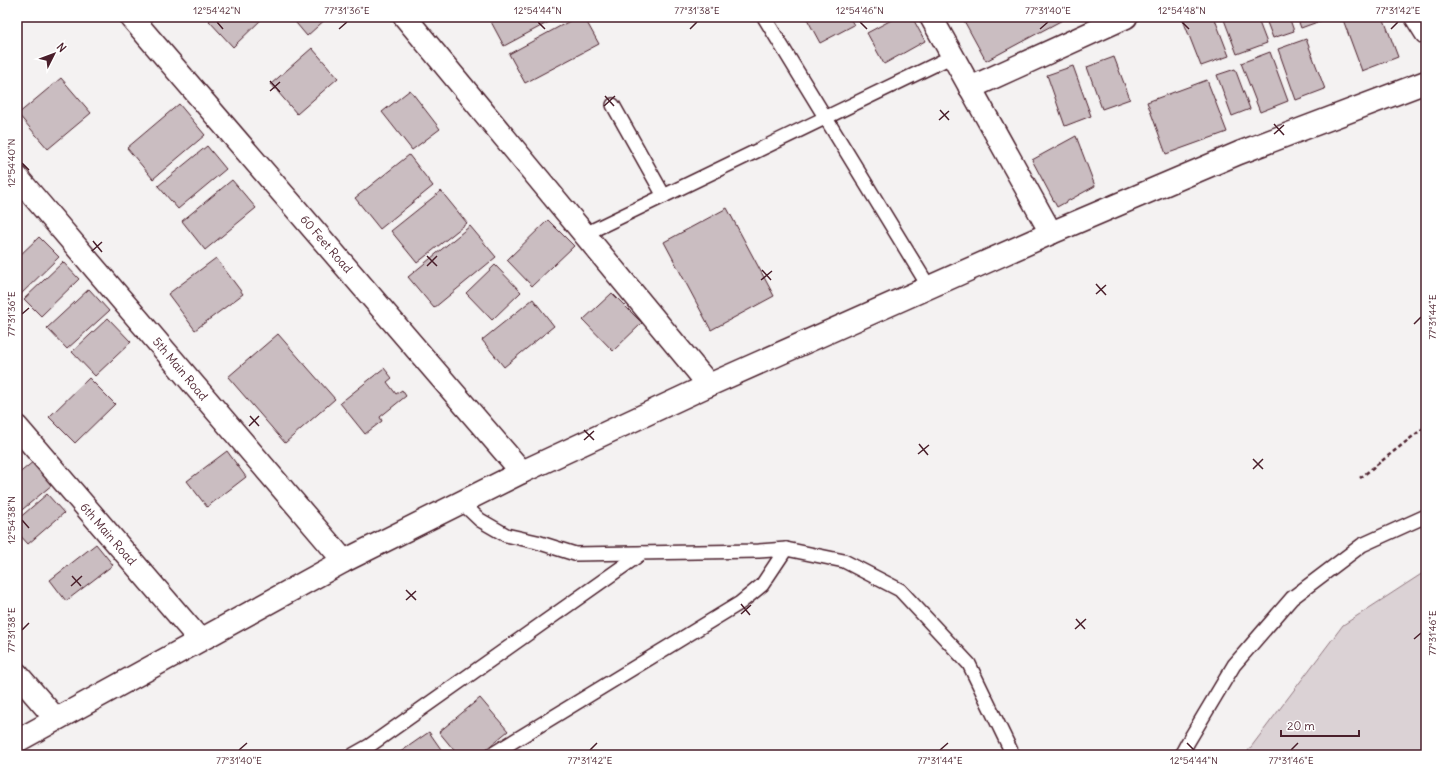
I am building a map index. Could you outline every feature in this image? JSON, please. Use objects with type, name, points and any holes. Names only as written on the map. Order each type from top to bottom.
[{"type":"street","name":"60 Feet Road","points":[[131,17],[522,472]]},
{"type":"street","points":[[405,17],[709,384]]},
{"type":"street","points":[[931,17],[1051,233]]},
{"type":"street","points":[[970,88],[1124,17]]},
{"type":"street","points":[[1416,17],[1426,33]]},
{"type":"street","points":[[17,741],[344,561],[522,472],[709,384],[1051,233],[1239,154],[1426,82]]},
{"type":"street","name":"5th Main Road","points":[[17,177],[344,561]]},
{"type":"street","name":"6th Main Road","points":[[17,427],[200,640]]},
{"type":"street","points":[[17,674],[56,719]]},
{"type":"lane","points":[[764,17],[929,287]]},
{"type":"lane","points":[[585,234],[952,56]]},
{"type":"lane","points":[[613,105],[664,196]]},
{"type":"lane","points":[[461,502],[480,520],[506,534],[575,554],[759,551],[786,549],[844,561],[900,590],[969,664],[1013,755]]},
{"type":"lane","points":[[1182,755],[1188,742],[1234,665],[1292,598],[1362,545],[1426,516]]},
{"type":"lane","points":[[491,755],[740,603],[762,585],[786,549]]},
{"type":"lane","points":[[353,755],[369,746],[642,553]]},
{"type":"path","points":[[1360,478],[1426,426]]},
{"type":"shaded area","points":[[1426,571],[1426,755],[1245,755],[1343,625]]},
{"type":"building","points":[[213,17],[264,17],[233,47],[209,21]]},
{"type":"building","points":[[291,17],[328,17],[307,36]]},
{"type":"building","points":[[558,17],[504,46],[489,18]]},
{"type":"building","points":[[577,17],[584,17],[599,44],[525,83],[509,54]]},
{"type":"building","points":[[806,17],[849,17],[854,25],[820,43]]},
{"type":"building","points":[[897,17],[912,17],[925,41],[884,64],[867,33]]},
{"type":"building","points":[[962,17],[1068,17],[986,61]]},
{"type":"building","points":[[1190,17],[1214,17],[1229,56],[1201,66],[1183,20]]},
{"type":"building","points":[[1223,17],[1257,17],[1267,43],[1237,54]]},
{"type":"building","points":[[1265,17],[1289,17],[1294,31],[1273,38]]},
{"type":"building","points":[[1297,17],[1331,17],[1301,28]]},
{"type":"building","points":[[1342,17],[1383,17],[1398,57],[1362,71]]},
{"type":"building","points":[[1306,39],[1325,89],[1296,100],[1278,49]]},
{"type":"building","points":[[312,48],[338,78],[297,114],[271,84]]},
{"type":"building","points":[[1270,52],[1288,101],[1260,112],[1241,63]]},
{"type":"building","points":[[1114,57],[1130,99],[1102,109],[1087,67]]},
{"type":"building","points":[[1073,66],[1091,116],[1065,126],[1047,75]]},
{"type":"building","points":[[1235,69],[1250,109],[1232,116],[1217,75]]},
{"type":"building","points":[[61,78],[91,113],[48,149],[18,114]]},
{"type":"building","points":[[1207,80],[1227,132],[1166,154],[1147,102]]},
{"type":"building","points":[[410,90],[440,129],[412,150],[382,112]]},
{"type":"building","points":[[179,104],[205,135],[153,179],[127,148]]},
{"type":"building","points":[[1076,136],[1095,186],[1057,207],[1032,160]]},
{"type":"building","points":[[207,146],[226,169],[178,209],[158,186]]},
{"type":"building","points":[[409,155],[433,186],[380,229],[355,198]]},
{"type":"building","points":[[232,180],[256,208],[205,250],[182,221]]},
{"type":"building","points":[[441,191],[467,223],[417,263],[391,231]]},
{"type":"building","points":[[727,208],[774,296],[711,330],[664,242]]},
{"type":"building","points":[[548,220],[574,246],[532,286],[507,260]]},
{"type":"building","points":[[470,226],[496,257],[434,308],[408,277]]},
{"type":"building","points":[[39,237],[59,257],[19,296],[17,293],[17,258]]},
{"type":"building","points":[[216,258],[243,294],[195,330],[168,294]]},
{"type":"building","points":[[63,262],[79,279],[41,316],[24,299]]},
{"type":"building","points":[[495,265],[521,292],[492,320],[466,293]]},
{"type":"building","points":[[89,289],[109,311],[67,349],[47,328]]},
{"type":"building","points":[[612,293],[642,323],[613,351],[583,320]]},
{"type":"building","points":[[533,299],[554,326],[504,367],[482,340]]},
{"type":"building","points":[[108,318],[131,342],[95,376],[72,352]]},
{"type":"building","points":[[278,334],[335,399],[285,443],[228,377]]},
{"type":"building","points":[[384,368],[392,378],[387,382],[396,394],[402,390],[406,396],[380,417],[382,421],[365,434],[340,403]]},
{"type":"building","points":[[89,378],[115,404],[75,443],[49,417]]},
{"type":"building","points":[[227,451],[246,477],[207,507],[187,481]]},
{"type":"building","points":[[34,461],[53,484],[17,514],[17,475]]},
{"type":"building","points":[[47,494],[64,513],[28,544],[17,532],[17,520]]},
{"type":"building","points":[[96,544],[113,565],[66,601],[50,580]]},
{"type":"building","points":[[480,698],[508,731],[479,755],[458,755],[439,732]]},
{"type":"building","points":[[429,732],[445,755],[396,755]]}]
